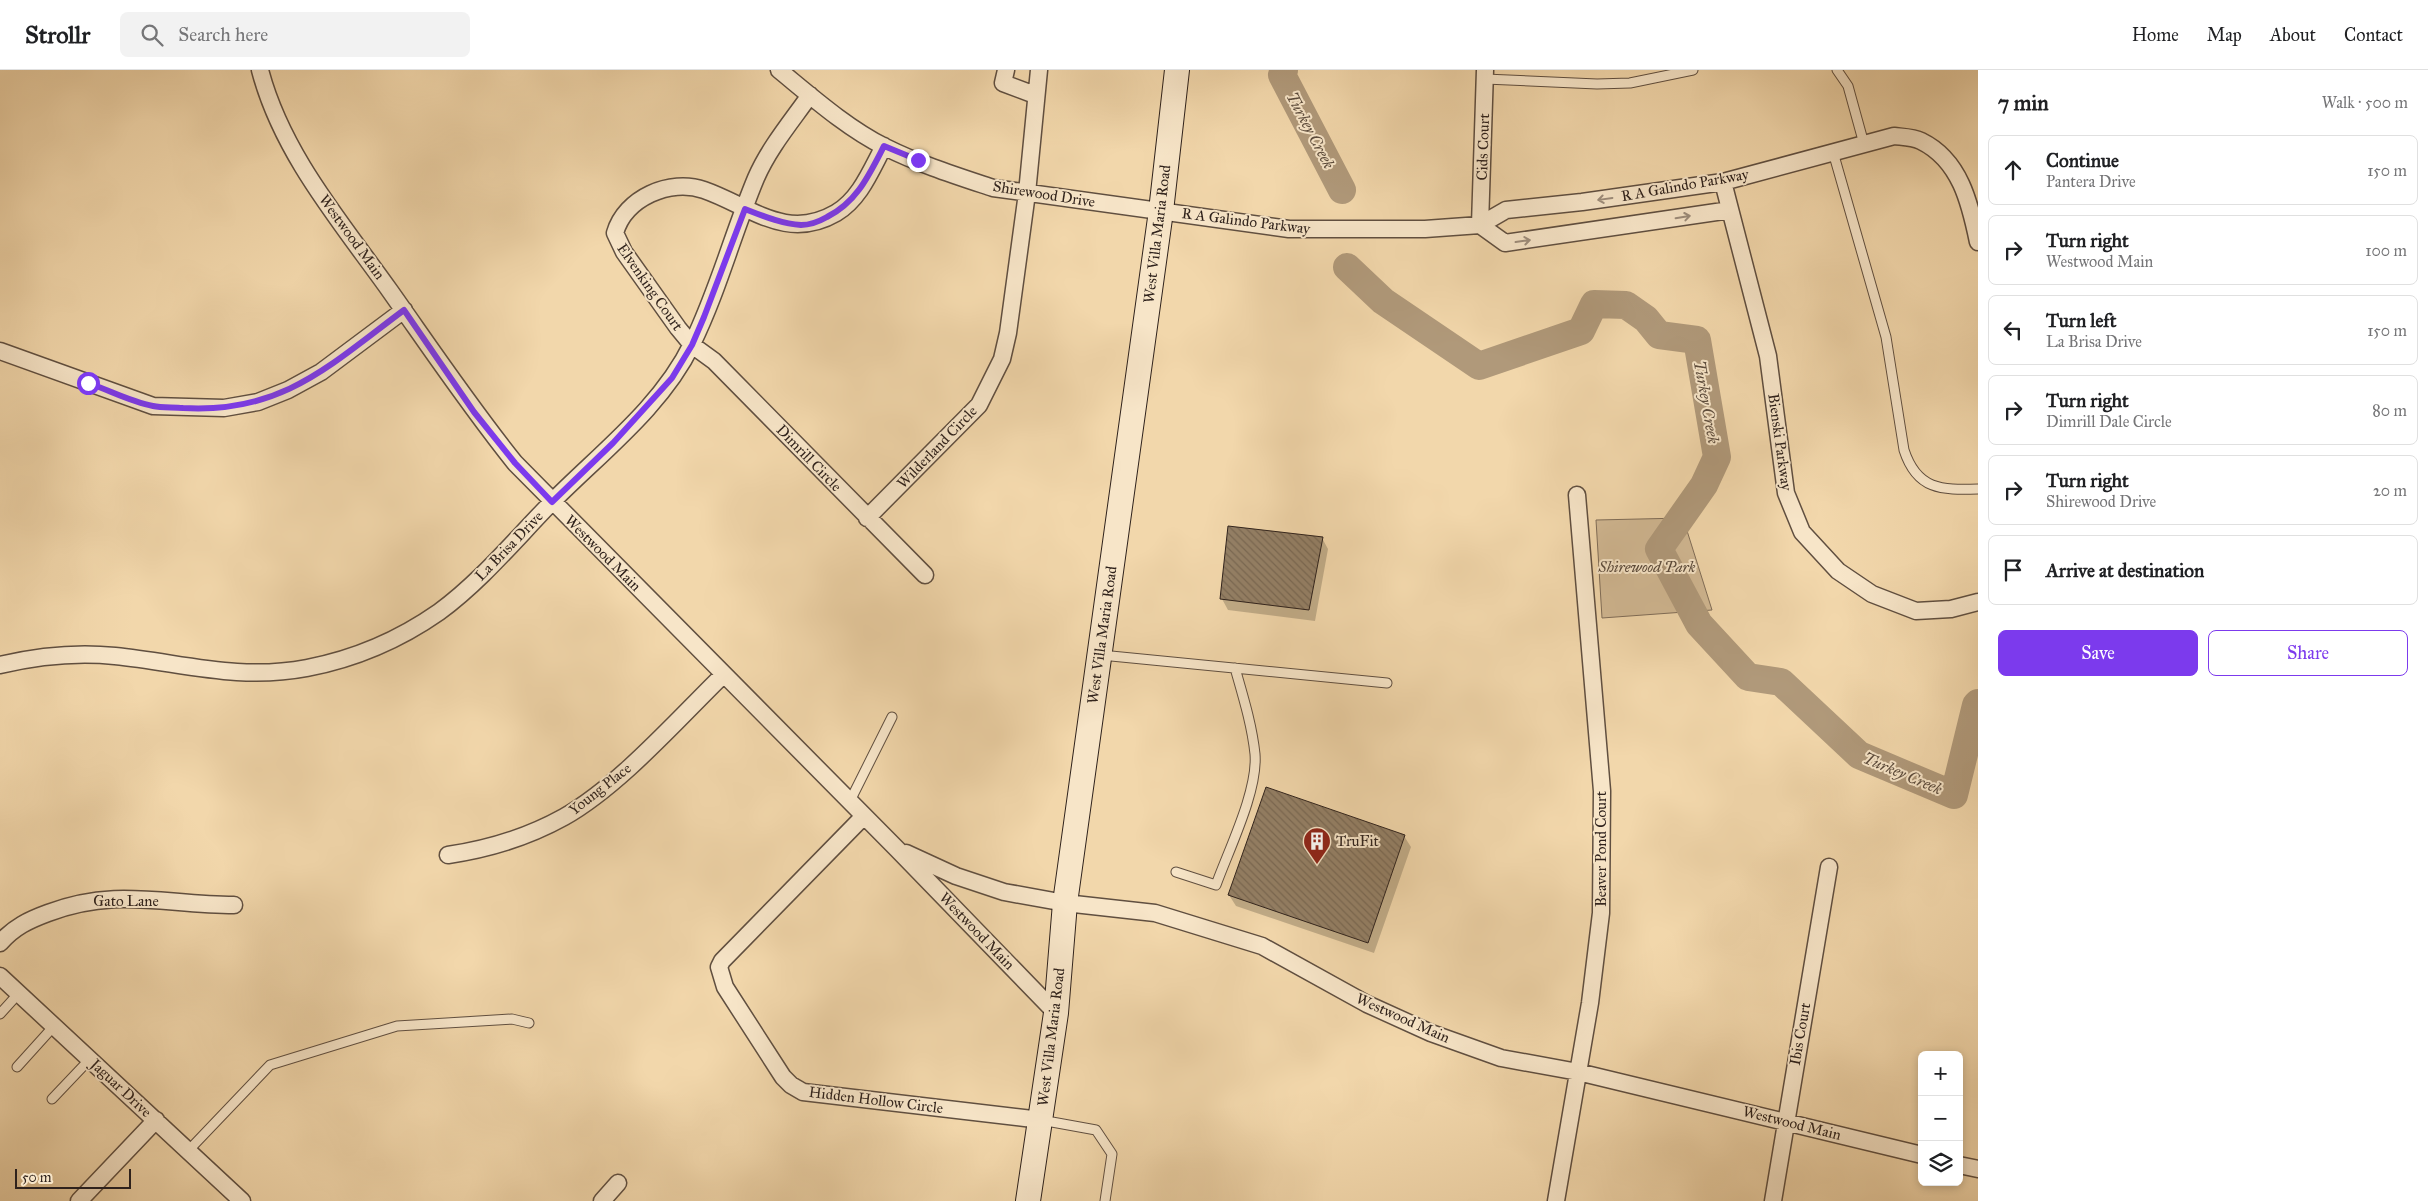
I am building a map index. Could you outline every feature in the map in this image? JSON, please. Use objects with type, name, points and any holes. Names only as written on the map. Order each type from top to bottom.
[{"type":"main road","name":"West Villa Maria Road","points":[[1028,1201],[1056,1013],[1064,904],[1161,211],[1178,70]]},
{"type":"street","name":"Westwood Main","points":[[260,70],[282,130],[310,179],[474,412],[515,463],[850,801],[1056,1013]]},
{"type":"street","name":"Shirewood Drive","points":[[779,70],[845,122],[884,146],[951,174],[993,188],[1161,211]]},
{"type":"street","points":[[1006,70],[1003,83],[1035,95]]},
{"type":"street","name":"Wilderland Circle","points":[[867,518],[979,405],[1002,359],[1008,333],[1027,193],[1035,95],[1039,70]]},
{"type":"street","name":"Cids Court","points":[[1480,225],[1485,75]]},
{"type":"street","name":"La Brisa Drive","points":[[0,664],[28,658],[67,654],[104,655],[216,671],[260,674],[327,664],[362,654],[404,634],[438,612],[474,582],[613,443],[672,378],[692,345],[756,177],[772,149],[810,95]]},
{"type":"street","name":"R A Galindo Parkway","points":[[1161,211],[1289,229],[1425,229],[1480,225],[1506,210],[1582,202],[1722,182],[1894,136],[1920,140],[1944,158],[1959,177],[1970,202],[1978,242]]},
{"type":"street","name":"Elvenking Court","points":[[692,345],[624,252],[615,233],[618,222],[627,209],[646,195],[663,188],[703,189],[745,209],[787,223],[803,225],[821,220],[848,204],[858,193],[884,146]]},
{"type":"street","name":"Bienski Parkway","points":[[1722,182],[1768,356],[1786,493],[1802,532],[1838,571],[1872,594],[1916,611],[1951,609],[1978,602]]},
{"type":"street","name":"R A Galindo Parkway","points":[[1480,225],[1505,243],[1730,210]]},
{"type":"street","points":[[0,351],[152,406],[224,408],[258,402],[288,390],[321,372],[404,310]]},
{"type":"street","name":"Dimrill Circle","points":[[692,345],[714,361],[867,518],[925,574]]},
{"type":"street","name":"Beaver Pond Court","points":[[1556,1201],[1590,1003],[1601,913],[1602,791],[1577,495]]},
{"type":"street","name":"Young Place","points":[[448,855],[483,850],[564,817],[624,771],[724,675]]},
{"type":"street","name":"Hidden Hollow Circle","points":[[864,816],[722,961],[719,967],[725,987],[783,1077],[802,1092],[1041,1120]]},
{"type":"street","name":"Westwood Main","points":[[897,849],[956,876],[1004,892],[1064,904],[1155,913],[1262,946],[1367,1004],[1432,1033],[1501,1058],[1578,1072],[1918,1154]]},
{"type":"street","name":"Ibis Court","points":[[1773,1201],[1829,867]]},
{"type":"street","name":"Gato Lane","points":[[0,943],[11,930],[29,920],[82,902],[141,898],[202,905],[234,905]]},
{"type":"street","name":"Jaguar Drive","points":[[0,976],[242,1201]]},
{"type":"street","points":[[79,1201],[156,1120]]},
{"type":"street","points":[[1963,1166],[1978,1170]]},
{"type":"street","points":[[602,1201],[618,1183]]},
{"type":"lane","points":[[1485,75],[1597,84],[1630,83],[1693,70]]},
{"type":"lane","points":[[1837,70],[1848,86],[1864,144]]},
{"type":"lane","points":[[1833,152],[1886,337],[1904,450],[1909,465],[1918,477],[1931,486],[1946,490],[1978,489]]},
{"type":"lane","points":[[1099,655],[1387,683]]},
{"type":"lane","points":[[1176,872],[1216,885],[1253,784],[1255,755],[1246,706],[1235,668]]},
{"type":"lane","points":[[850,801],[892,717]]},
{"type":"lane","points":[[0,1014],[19,993]]},
{"type":"lane","points":[[188,1151],[270,1065],[397,1026],[512,1019],[530,1023]]},
{"type":"lane","points":[[17,1066],[54,1026]]},
{"type":"lane","points":[[52,1099],[90,1059]]},
{"type":"lane","points":[[1041,1120],[1096,1130],[1112,1154],[1105,1201]]},
{"type":"green space","name":"Shirewood Park","points":[[1683,518],[1712,610],[1602,618],[1596,520]]},
{"type":"building","points":[[1228,526],[1323,537],[1309,610],[1220,599]]},
{"type":"building","name":"TruFit","points":[[1266,787],[1405,835],[1368,943],[1228,895]]},
{"type":"waterway","name":"Turkey Creek","points":[[1284,70],[1282,75],[1342,190]]},
{"type":"waterway","name":"Turkey Creek","points":[[1347,267],[1383,301],[1479,366],[1581,331],[1594,304],[1626,305],[1646,319],[1659,335],[1697,340],[1717,457],[1704,485],[1659,549],[1699,624],[1748,677],[1781,682],[1859,755],[1954,795],[1978,703]]},
{"type":"place","name":"TruFit","points":[[1317,865]]},
{"type":"route","points":[[88,383],[152,406],[193,409],[224,408],[258,402],[288,390],[321,372],[404,310],[474,412],[515,463],[552,502],[613,443],[672,378],[692,345],[745,209],[787,223],[803,225],[821,220],[848,204],[858,193],[884,146],[918,160]]}]
